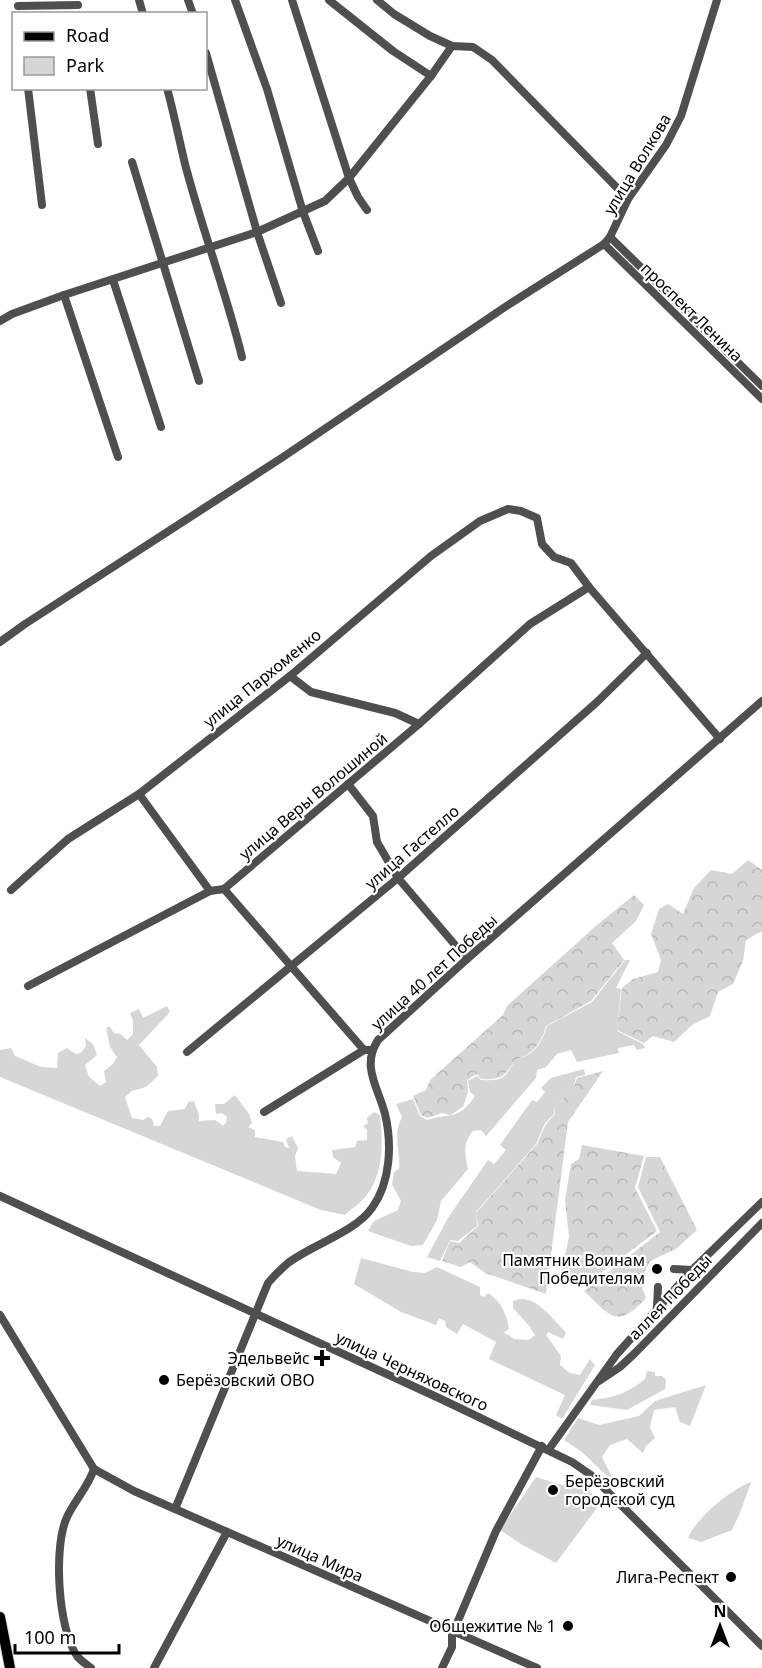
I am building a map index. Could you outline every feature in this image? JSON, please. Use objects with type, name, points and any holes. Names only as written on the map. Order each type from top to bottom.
[{"type":"main road","points":[[0,1617],[10,1668]]},
{"type":"street","points":[[235,0],[267,89],[303,212],[318,251]]},
{"type":"street","points":[[292,0],[349,178],[367,210]]},
{"type":"street","points":[[329,0],[393,51],[431,76]]},
{"type":"street","points":[[377,0],[421,31],[452,46],[473,46],[492,60],[628,199]]},
{"type":"street","name":"улица Волкова","points":[[0,642],[24,624],[283,457],[505,307],[604,244],[610,237],[628,199],[666,145],[681,116],[717,0]]},
{"type":"street","points":[[18,6],[78,6]]},
{"type":"street","points":[[0,321],[12,314],[64,295],[257,232],[326,201],[349,178],[431,76],[452,46]]},
{"type":"street","points":[[207,57],[257,232],[281,303]]},
{"type":"street","points":[[28,90],[42,205]]},
{"type":"street","points":[[90,90],[98,144]]},
{"type":"street","points":[[168,90],[185,163],[232,313],[242,357]]},
{"type":"street","points":[[132,162],[199,381]]},
{"type":"street","name":"проспект Ленина","points":[[610,237],[762,387]]},
{"type":"street","name":"проспект Ленина","points":[[604,244],[762,399]]},
{"type":"street","points":[[113,280],[161,427]]},
{"type":"street","points":[[64,295],[118,457]]},
{"type":"street","name":"улица Пархоменко","points":[[11,890],[68,840],[140,794],[290,676],[432,556],[480,521],[508,509],[521,511],[537,518],[542,544],[554,557],[571,563],[589,587]]},
{"type":"street","points":[[589,587],[720,739]]},
{"type":"street","name":"улица Веры Волошиной","points":[[224,889],[419,724],[530,624],[589,587]]},
{"type":"street","name":"улица Гастелло","points":[[187,1052],[398,878],[597,702],[647,653]]},
{"type":"street","points":[[290,676],[311,692],[395,713],[419,724]]},
{"type":"street","name":"улица 40 лет Победы","points":[[255,1314],[268,1283],[287,1263],[359,1221],[372,1207],[383,1187],[389,1142],[386,1115],[371,1071],[368,1050],[467,959],[762,701]]},
{"type":"street","points":[[348,784],[373,816],[377,842],[398,878],[467,959]]},
{"type":"street","points":[[140,794],[210,891]]},
{"type":"street","points":[[28,986],[210,891],[224,889],[368,1050],[264,1112]]},
{"type":"street","name":"улица Черняховского","points":[[0,1196],[572,1462],[591,1475],[762,1646]]},
{"type":"street","points":[[442,1668],[453,1647],[454,1631],[496,1531],[545,1448],[617,1354],[657,1308],[678,1289],[692,1270],[761,1205]]},
{"type":"street","points":[[732,1232],[760,1225]]},
{"type":"street","name":"аллея Победы","points":[[593,1385],[620,1367],[635,1353],[760,1225]]},
{"type":"street","points":[[674,1269],[692,1270]]},
{"type":"street","points":[[669,1281],[678,1289]]},
{"type":"street","points":[[657,1308],[658,1287]]},
{"type":"street","name":"улица Мира","points":[[0,1314],[94,1469],[134,1491],[537,1668]]},
{"type":"street","points":[[175,1509],[255,1314]]},
{"type":"street","points":[[617,1354],[635,1353]]},
{"type":"street","points":[[91,1668],[77,1656],[69,1636],[61,1598],[59,1571],[60,1546],[67,1517],[91,1480],[94,1469]]},
{"type":"street","points":[[154,1668],[227,1532]]},
{"type":"green space","points":[[748,860],[762,870],[762,931],[746,940],[743,961],[733,984],[718,992],[710,1016],[692,1025],[674,1042],[653,1036],[644,1043],[617,1030],[622,988],[633,979],[658,972],[661,960],[651,934],[659,909],[668,904],[683,914],[694,888],[711,870],[732,874]]},
{"type":"green space","points":[[634,895],[644,905],[636,921],[612,943],[624,960],[591,1001],[546,1026],[535,1048],[515,1060],[502,1076],[494,1079],[481,1079],[477,1074],[467,1080],[468,1092],[463,1107],[450,1115],[442,1113],[427,1118],[421,1115],[413,1096],[426,1090],[430,1080],[503,1015],[507,1006]]},
{"type":"green space","points":[[625,960],[630,960],[616,988],[621,989],[617,1031],[643,1044],[645,1048],[637,1050],[634,1045],[618,1048],[619,1053],[577,1062],[571,1050],[557,1054],[546,1067],[537,1070],[536,1078],[486,1136],[481,1130],[473,1131],[467,1140],[465,1149],[468,1169],[441,1201],[437,1220],[423,1245],[411,1246],[368,1231],[374,1221],[398,1210],[401,1201],[392,1184],[394,1172],[399,1169],[397,1137],[402,1117],[396,1104],[413,1099],[420,1116],[427,1120],[454,1114],[464,1109],[475,1096],[470,1092],[468,1081],[477,1076],[481,1080],[503,1078],[515,1060],[528,1055],[536,1048],[547,1026],[592,1002]]},
{"type":"green space","points":[[167,1006],[170,1012],[139,1045],[157,1067],[158,1076],[146,1087],[132,1091],[125,1097],[132,1118],[143,1120],[148,1117],[152,1119],[154,1126],[160,1126],[168,1111],[185,1109],[188,1102],[194,1101],[199,1121],[215,1120],[223,1126],[227,1117],[222,1113],[216,1114],[215,1104],[224,1104],[235,1095],[249,1114],[252,1123],[248,1127],[255,1130],[255,1137],[283,1142],[285,1147],[289,1148],[286,1139],[292,1136],[298,1148],[295,1156],[297,1171],[336,1174],[341,1163],[333,1157],[332,1150],[355,1147],[357,1141],[367,1140],[367,1130],[363,1126],[368,1123],[367,1118],[374,1112],[380,1115],[381,1157],[376,1177],[366,1196],[345,1215],[321,1210],[0,1077],[0,1050],[11,1048],[15,1056],[41,1067],[57,1068],[58,1053],[67,1048],[76,1054],[81,1053],[86,1046],[85,1038],[93,1044],[97,1055],[85,1065],[89,1077],[100,1086],[106,1082],[104,1071],[113,1064],[117,1057],[110,1047],[106,1028],[109,1026],[114,1033],[121,1034],[127,1040],[133,1034],[133,1021],[130,1013],[139,1009],[143,1018]]},
{"type":"green space","points":[[584,1069],[585,1075],[576,1077],[573,1090],[555,1106],[554,1114],[545,1123],[536,1144],[476,1212],[477,1226],[458,1241],[450,1240],[440,1261],[427,1257],[448,1218],[488,1160],[494,1164],[506,1150],[500,1145],[532,1100],[537,1102],[545,1092],[541,1088],[551,1078]]},
{"type":"green space","points":[[603,1071],[568,1122],[546,1294],[485,1273],[470,1262],[461,1267],[442,1261],[450,1241],[459,1243],[478,1226],[476,1213],[537,1144],[546,1124],[555,1114],[555,1106],[573,1090],[577,1078]]},
{"type":"green space","points":[[582,1145],[644,1156],[635,1188],[657,1231],[581,1288],[561,1274],[569,1237],[565,1200],[571,1164],[579,1159]]},
{"type":"green space","points":[[646,1157],[660,1157],[697,1230],[676,1249],[650,1261],[640,1282],[646,1298],[627,1314],[620,1317],[614,1316],[600,1307],[584,1291],[660,1232],[638,1187]]},
{"type":"green space","points":[[361,1258],[413,1272],[425,1273],[437,1267],[480,1287],[480,1295],[484,1297],[488,1293],[500,1304],[507,1318],[509,1329],[503,1333],[514,1339],[529,1340],[535,1335],[513,1308],[513,1301],[528,1300],[542,1308],[566,1332],[563,1339],[548,1332],[546,1335],[561,1356],[560,1365],[570,1373],[580,1375],[590,1359],[595,1365],[562,1419],[556,1415],[565,1395],[489,1359],[496,1342],[463,1324],[457,1334],[446,1327],[445,1321],[439,1318],[436,1325],[401,1312],[354,1284]]},
{"type":"green space","points":[[647,1371],[655,1372],[655,1376],[662,1376],[666,1380],[665,1389],[627,1410],[590,1405],[592,1400],[614,1396],[633,1388],[645,1379]]},
{"type":"green space","points":[[706,1385],[690,1426],[680,1422],[675,1407],[654,1410],[650,1427],[655,1438],[646,1446],[643,1453],[627,1439],[610,1445],[602,1457],[612,1477],[607,1476],[582,1452],[564,1440],[578,1418],[599,1425],[639,1416],[655,1401]]},
{"type":"green space","points":[[536,1477],[568,1487],[576,1481],[602,1501],[556,1563],[500,1530]]},
{"type":"green space","points":[[751,1482],[732,1530],[701,1542],[688,1538],[692,1530],[715,1505]]},
{"type":"place","name":"Памятник Воинам Победителям","points":[[657,1269]]},
{"type":"place","name":"Эдельвейс","points":[[322,1358]]},
{"type":"place","name":"Берёзовский ОВО","points":[[164,1380]]},
{"type":"place","name":"Берёзовский городской суд","points":[[553,1490]]},
{"type":"place","name":"Лига-Респект","points":[[731,1577]]},
{"type":"place","name":"Общежитие № 1","points":[[568,1626]]}]
